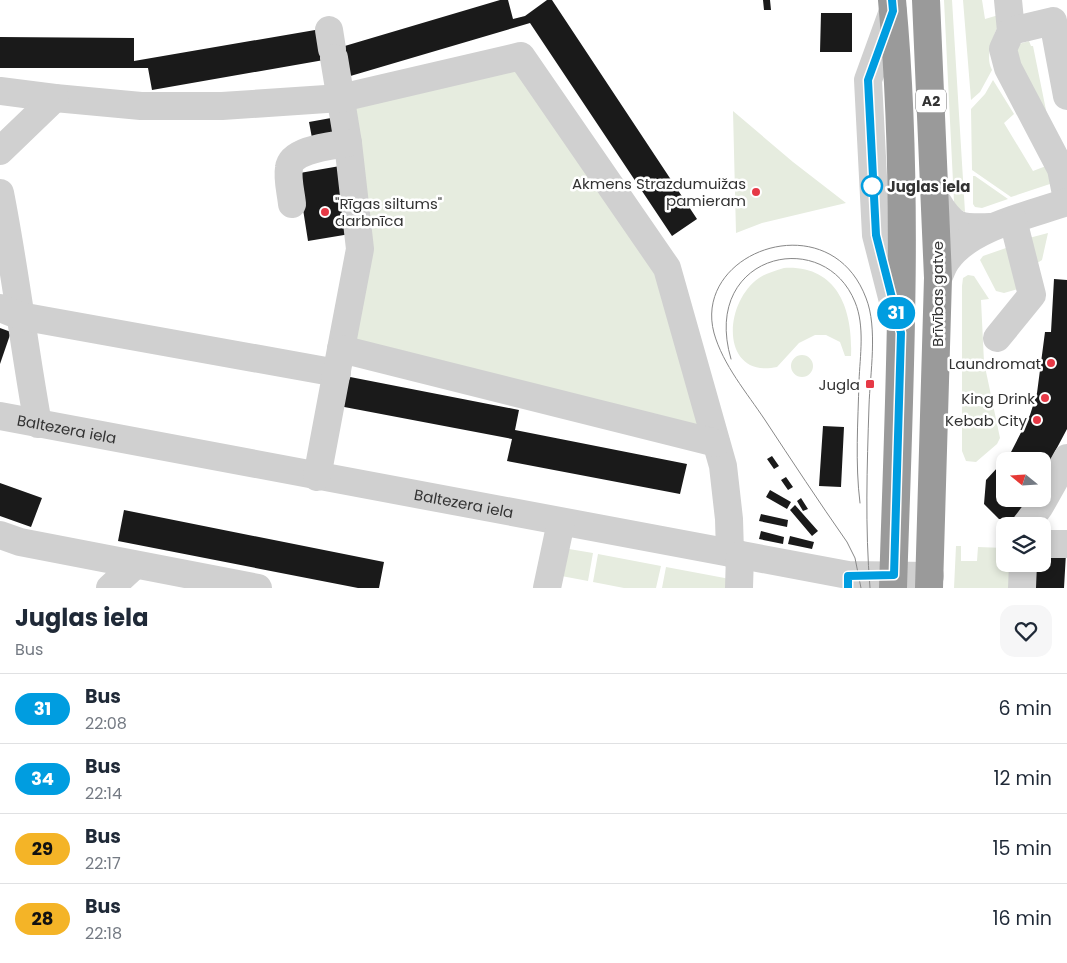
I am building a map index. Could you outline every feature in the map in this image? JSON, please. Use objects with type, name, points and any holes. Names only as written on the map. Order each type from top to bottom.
[{"type":"highway","name":"Brīvības gatve","points":[[926,0],[937,201],[938,278],[929,582]]},
{"type":"highway","name":"A2","points":[[893,5],[901,179],[901,333],[893,582]]},
{"type":"street","points":[[938,278],[946,261],[956,250],[1001,224],[1067,200],[1061,169],[1059,141],[1008,68],[1003,49],[1011,31],[1008,0]]},
{"type":"street","points":[[1011,31],[1061,16],[1067,96]]},
{"type":"street","points":[[317,477],[360,249],[348,143],[332,46]]},
{"type":"street","points":[[0,91],[141,106],[222,106],[341,98],[521,56],[667,268],[723,466],[739,588]]},
{"type":"street","points":[[0,151],[55,98]]},
{"type":"street","points":[[292,204],[289,167],[293,160],[303,152],[348,143]]},
{"type":"street","points":[[0,193],[15,273],[10,312],[38,424]]},
{"type":"street","points":[[937,201],[954,224],[963,227],[1001,224]]},
{"type":"street","points":[[996,338],[1032,295],[1001,224]]},
{"type":"street","points":[[10,312],[339,361],[716,442]]},
{"type":"street","name":"Baltezera iela","points":[[0,416],[735,554],[848,582],[929,582]]},
{"type":"street","points":[[1032,517],[1067,458]]},
{"type":"street","points":[[547,588],[561,522]]},
{"type":"street","points":[[0,535],[20,542],[258,588]]},
{"type":"street","points":[[1051,544],[1067,544]]},
{"type":"street","points":[[110,588],[135,565]]},
{"type":"street","points":[[1022,588],[1023,572]]},
{"type":"shaded area","points":[[944,0],[952,0],[965,212],[959,209],[954,202]]},
{"type":"shaded area","points":[[963,0],[982,0],[985,19],[1002,14],[990,49],[989,56],[992,70],[980,92],[971,100]]},
{"type":"shaded area","points":[[1029,41],[1031,46],[1033,46],[1048,120],[1013,50],[1019,44]]},
{"type":"shaded area","points":[[518,63],[661,269],[708,433],[348,345],[348,101]]},
{"type":"shaded area","points":[[993,80],[1014,114],[1004,123],[1033,171],[1046,166],[1056,182],[1011,197],[972,170],[971,109],[985,94]]},
{"type":"shaded area","points":[[733,111],[793,162],[846,203],[762,223],[736,233]]},
{"type":"shaded area","points":[[973,176],[1008,199],[982,208],[975,207],[973,204]]},
{"type":"shaded area","points":[[1048,233],[1042,260],[1034,265],[1029,238]]},
{"type":"shaded area","points":[[1006,248],[1025,287],[1004,293],[996,291],[980,260],[983,256]]},
{"type":"shaded area","points":[[784,268],[802,269],[818,274],[829,282],[845,307],[849,322],[851,356],[845,356],[840,342],[826,335],[815,335],[799,343],[777,367],[759,368],[745,362],[737,351],[733,337],[738,305],[747,290],[759,278]]},
{"type":"shaded area","points":[[968,275],[974,276],[989,299],[981,300],[984,362],[1000,438],[997,444],[976,462],[966,461],[962,451],[962,286],[963,278]]},
{"type":"shaded area","points":[[802,355],[810,358],[813,366],[810,374],[802,377],[794,374],[791,366],[794,358]]},
{"type":"shaded area","points":[[956,546],[961,546],[961,561],[977,561],[978,547],[996,548],[996,572],[1012,572],[1011,588],[954,588]]},
{"type":"shaded area","points":[[563,548],[593,553],[588,581],[556,575]]},
{"type":"shaded area","points":[[598,554],[661,566],[656,588],[624,588],[593,582]]},
{"type":"shaded area","points":[[666,567],[730,579],[734,588],[662,588]]},
{"type":"building","points":[[500,0],[508,0],[513,19],[525,16],[547,0],[552,0],[697,219],[672,236],[530,23],[347,77],[341,57],[152,90],[148,68],[0,68],[0,37],[134,38],[134,61],[321,29],[338,48]]},
{"type":"building","points":[[763,0],[770,0],[771,10],[764,10]]},
{"type":"building","points":[[821,13],[852,13],[852,52],[820,52]]},
{"type":"building","points":[[331,118],[334,134],[312,138],[309,122]]},
{"type":"building","name":"\"Rīgas siltums\" darbnīca","points":[[340,166],[350,234],[308,241],[300,190],[294,174]]},
{"type":"building","points":[[1054,279],[1067,280],[1067,429],[1051,459],[1051,452],[1011,452],[1030,415],[1037,393],[1045,332],[1051,332]]},
{"type":"building","points":[[0,328],[11,332],[0,364]]},
{"type":"building","points":[[345,376],[519,410],[515,430],[687,464],[680,494],[507,461],[512,439],[339,406]]},
{"type":"building","points":[[823,426],[844,427],[841,487],[819,486]]},
{"type":"building","points":[[772,456],[779,466],[774,469],[767,459]]},
{"type":"building","points":[[996,469],[996,508],[1029,508],[1021,517],[997,517],[984,504],[986,480]]},
{"type":"building","points":[[786,477],[793,487],[788,490],[781,480]]},
{"type":"building","points":[[0,483],[42,498],[31,527],[0,516]]},
{"type":"building","points":[[770,490],[791,502],[787,509],[766,497]]},
{"type":"building","points":[[801,498],[808,509],[803,511],[797,501]]},
{"type":"building","points":[[795,505],[818,531],[812,536],[790,510]]},
{"type":"building","points":[[124,510],[384,562],[379,588],[358,588],[118,541]]},
{"type":"building","points":[[761,514],[788,520],[787,527],[759,521]]},
{"type":"building","points":[[761,531],[784,537],[783,544],[759,539]]},
{"type":"building","points":[[790,536],[814,542],[812,549],[788,544]]},
{"type":"building","points":[[1051,552],[1066,553],[1064,588],[1033,588],[1034,572],[1051,572]]},
{"type":"tram line","points":[[861,588],[855,558],[847,542],[736,378],[723,356],[714,333],[713,304],[723,279],[743,261],[768,249],[796,245],[824,251],[848,269],[866,298],[870,310],[872,351],[867,497],[870,588]]},
{"type":"tram line","points":[[731,359],[726,323],[733,295],[748,275],[770,262],[794,259],[818,264],[840,278],[855,302],[861,331],[857,442],[860,503]]},
{"type":"bus line","name":"31","points":[[848,588],[848,576],[894,575],[894,503],[901,333],[876,235],[873,206],[868,80],[893,11],[892,0]]},
{"type":"place","name":"Juglas iela","points":[[872,186]]},
{"type":"place","name":"Akmens Strazdumuižas pamieram","points":[[756,192]]},
{"type":"place","name":"\"Rīgas siltums\" darbnīca","points":[[325,212]]},
{"type":"place","name":"Laundromat","points":[[1051,363]]},
{"type":"place","name":"Jugla","points":[[870,384]]},
{"type":"place","name":"King Drink","points":[[1045,398]]},
{"type":"place","name":"Kebab City","points":[[1037,420]]}]
